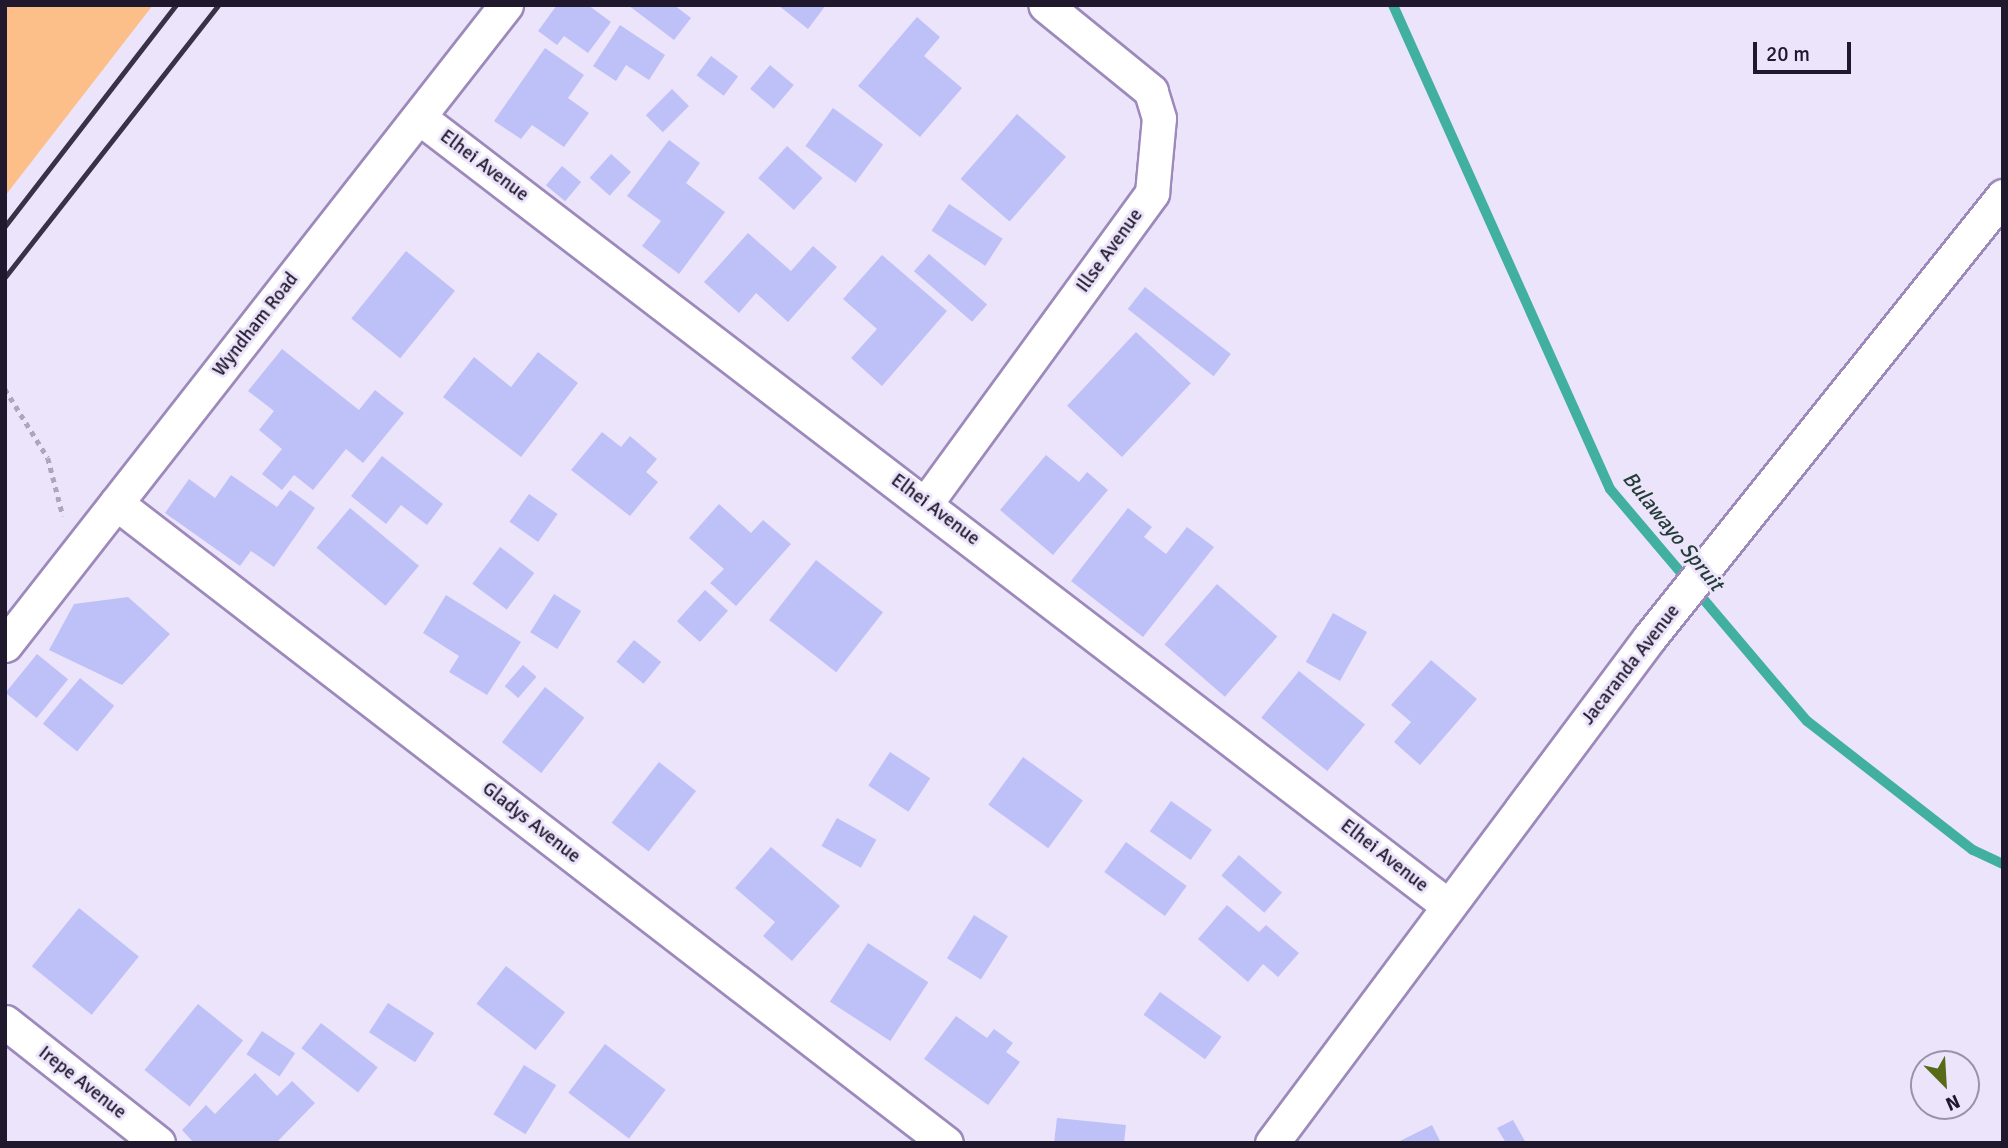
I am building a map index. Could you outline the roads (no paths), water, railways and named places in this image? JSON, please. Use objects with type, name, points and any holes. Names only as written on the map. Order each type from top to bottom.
[{"type":"street","name":"Wyndham Road","points":[[5,645],[506,5]]},
{"type":"street","name":"Illse Avenue","points":[[926,503],[1152,193],[1158,169],[1152,91],[1045,5]]},
{"type":"street","name":"Elhei Avenue","points":[[420,118],[926,503],[1447,905]]},
{"type":"street","name":"Jacaranda Avenue","points":[[1272,1143],[1447,905],[1650,637],[1721,553],[2003,196]]},
{"type":"street","name":"Gladys Avenue","points":[[116,503],[946,1143]]},
{"type":"street","name":"Irepe Avenue","points":[[5,1023],[158,1143]]},
{"type":"waterway","name":"Bulawayo Spruit","points":[[1393,5],[1610,489],[1807,721],[1973,850],[2003,864]]},
{"type":"railway","points":[[5,226],[176,5]]},
{"type":"railway","points":[[5,277],[218,5]]}]
